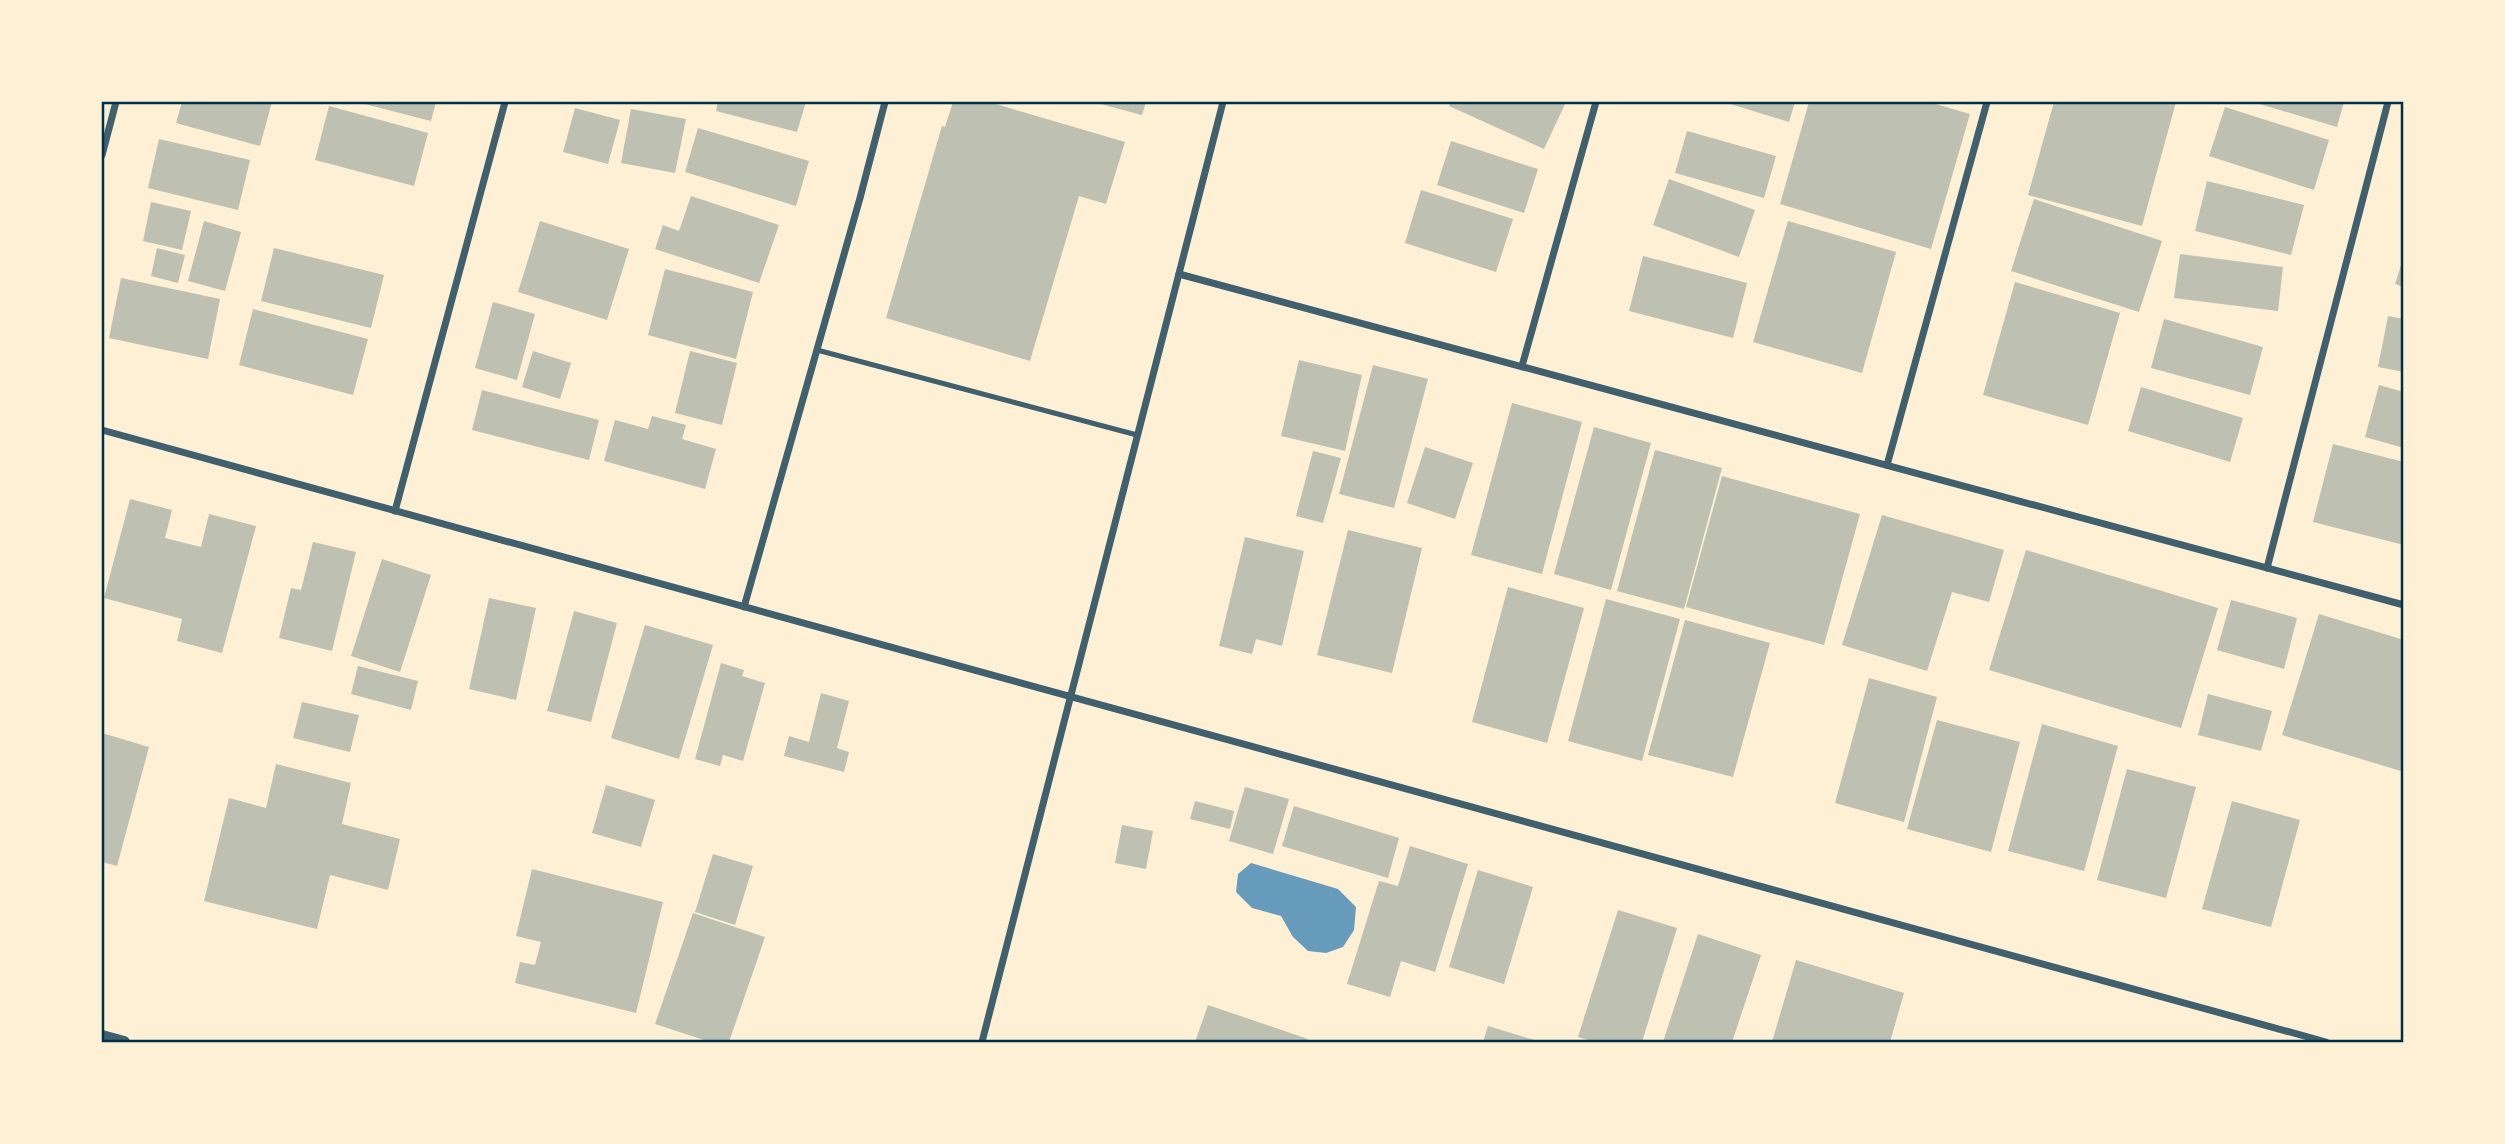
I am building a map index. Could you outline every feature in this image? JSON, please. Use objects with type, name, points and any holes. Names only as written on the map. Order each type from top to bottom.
[{"type":"street","points":[[102,155],[116,102]]},
{"type":"street","points":[[395,511],[505,102]]},
{"type":"street","points":[[744,607],[885,102]]},
{"type":"street","points":[[982,1042],[1223,102]]},
{"type":"street","points":[[1522,366],[1596,102]]},
{"type":"street","points":[[1887,466],[1987,102]]},
{"type":"street","points":[[2267,568],[2388,102]]},
{"type":"street","points":[[1179,274],[2403,605]]},
{"type":"street","points":[[102,430],[2326,1042]]},
{"type":"street","points":[[102,1036],[124,1042]]},
{"type":"lane","points":[[817,350],[1137,435]]},
{"type":"water","points":[[1251,863],[1338,889],[1356,907],[1354,930],[1343,947],[1326,953],[1308,951],[1293,937],[1281,916],[1252,908],[1236,892],[1238,874]]},
{"type":"building","points":[[182,102],[272,102],[260,146],[176,123]]},
{"type":"building","points":[[357,102],[436,102],[431,121]]},
{"type":"building","points":[[718,102],[806,102],[797,132],[716,111]]},
{"type":"building","points":[[953,102],[989,102],[1125,142],[1106,204],[1079,196],[1030,361],[886,318],[942,126],[945,127]]},
{"type":"building","points":[[1093,102],[1146,102],[1142,115]]},
{"type":"building","points":[[1451,102],[1566,102],[1544,149],[1449,106]]},
{"type":"building","points":[[1724,102],[1795,102],[1789,122]]},
{"type":"building","points":[[1809,102],[1929,102],[1970,114],[1931,249],[1780,204]]},
{"type":"building","points":[[2054,102],[2176,102],[2142,226],[2028,195]]},
{"type":"building","points":[[2253,102],[2344,102],[2337,127]]},
{"type":"building","points":[[329,106],[428,133],[414,186],[315,160]]},
{"type":"building","points":[[2225,107],[2329,140],[2314,190],[2209,156]]},
{"type":"building","points":[[575,108],[620,120],[608,164],[563,152]]},
{"type":"building","points":[[631,109],[686,119],[675,173],[621,163]]},
{"type":"building","points":[[698,128],[809,161],[796,206],[685,172]]},
{"type":"building","points":[[1687,131],[1776,156],[1764,198],[1675,173]]},
{"type":"building","points":[[159,139],[250,160],[238,210],[148,188]]},
{"type":"building","points":[[1451,141],[1538,169],[1524,213],[1437,185]]},
{"type":"building","points":[[1669,179],[1755,210],[1739,257],[1653,225]]},
{"type":"building","points":[[2207,181],[2304,205],[2291,255],[2195,231]]},
{"type":"building","points":[[1421,190],[1513,219],[1496,272],[1405,243]]},
{"type":"building","points":[[691,196],[779,225],[759,283],[655,249],[663,225],[679,231]]},
{"type":"building","points":[[2034,199],[2162,241],[2139,312],[2011,271]]},
{"type":"building","points":[[151,202],[191,211],[182,250],[143,241]]},
{"type":"building","points":[[204,221],[241,232],[225,291],[188,281]]},
{"type":"building","points":[[540,221],[629,249],[607,320],[518,292]]},
{"type":"building","points":[[1788,221],[1896,252],[1862,373],[1753,342]]},
{"type":"building","points":[[157,248],[185,255],[178,283],[151,276]]},
{"type":"building","points":[[274,248],[384,275],[371,328],[261,301]]},
{"type":"building","points":[[2180,254],[2283,267],[2278,311],[2174,298]]},
{"type":"building","points":[[1643,256],[1747,283],[1733,338],[1629,311]]},
{"type":"building","points":[[2404,259],[2404,287],[2395,284]]},
{"type":"building","points":[[665,269],[753,292],[736,359],[648,335]]},
{"type":"building","points":[[121,278],[220,299],[208,359],[109,338]]},
{"type":"building","points":[[2015,282],[2120,313],[2088,425],[1983,395]]},
{"type":"building","points":[[493,302],[535,314],[517,380],[475,368]]},
{"type":"building","points":[[253,309],[368,339],[353,395],[239,365]]},
{"type":"building","points":[[2388,316],[2404,319],[2404,372],[2378,367]]},
{"type":"building","points":[[2164,319],[2263,347],[2250,395],[2151,368]]},
{"type":"building","points":[[533,351],[571,363],[560,399],[522,387]]},
{"type":"building","points":[[690,351],[737,363],[722,425],[675,413]]},
{"type":"building","points":[[1299,360],[1362,375],[1345,451],[1281,436]]},
{"type":"building","points":[[1373,365],[1428,379],[1394,508],[1339,494]]},
{"type":"building","points":[[2379,385],[2404,392],[2404,448],[2365,437]]},
{"type":"building","points":[[2141,387],[2243,418],[2230,462],[2128,431]]},
{"type":"building","points":[[482,390],[599,420],[589,460],[472,430]]},
{"type":"building","points":[[1512,403],[1582,422],[1542,574],[1471,555]]},
{"type":"building","points":[[652,416],[686,425],[682,439],[716,449],[705,489],[604,461],[615,420],[648,429]]},
{"type":"building","points":[[1594,427],[1651,443],[1611,590],[1554,574]]},
{"type":"building","points":[[2333,444],[2404,462],[2404,545],[2313,522]]},
{"type":"building","points":[[1425,447],[1473,463],[1455,519],[1407,503]]},
{"type":"building","points":[[1655,450],[1722,468],[1684,609],[1617,591]]},
{"type":"building","points":[[1313,451],[1341,458],[1323,523],[1296,516]]},
{"type":"building","points":[[1722,476],[1860,514],[1824,645],[1686,607]]},
{"type":"building","points":[[130,499],[172,510],[165,538],[201,547],[209,514],[256,526],[222,653],[177,641],[182,619],[104,598]]},
{"type":"building","points":[[1882,515],[2004,550],[1989,602],[1952,592],[1927,671],[1842,645]]},
{"type":"building","points":[[1348,530],[1422,548],[1392,673],[1317,655]]},
{"type":"building","points":[[1245,537],[1304,551],[1282,646],[1256,639],[1252,654],[1219,646]]},
{"type":"building","points":[[313,542],[356,552],[332,651],[279,638],[291,588],[301,590]]},
{"type":"building","points":[[2026,550],[2218,608],[2181,728],[1989,670]]},
{"type":"building","points":[[382,559],[431,575],[400,672],[351,656]]},
{"type":"building","points":[[1508,587],[1584,608],[1547,743],[1472,722]]},
{"type":"building","points":[[489,598],[536,608],[516,700],[469,689]]},
{"type":"building","points":[[1606,599],[1680,619],[1642,761],[1568,741]]},
{"type":"building","points":[[2231,600],[2297,618],[2284,669],[2217,650]]},
{"type":"building","points":[[574,611],[617,623],[591,722],[547,711]]},
{"type":"building","points":[[2319,614],[2404,640],[2404,772],[2282,735]]},
{"type":"building","points":[[1685,620],[1770,643],[1733,777],[1648,755]]},
{"type":"building","points":[[645,625],[713,645],[679,759],[611,738]]},
{"type":"building","points":[[721,663],[744,670],[742,676],[765,683],[743,761],[723,755],[720,766],[695,759]]},
{"type":"building","points":[[358,666],[418,681],[411,710],[351,694]]},
{"type":"building","points":[[1869,678],[1937,697],[1904,822],[1835,803]]},
{"type":"building","points":[[821,693],[849,701],[837,748],[849,752],[844,772],[784,756],[789,736],[809,742]]},
{"type":"building","points":[[2208,694],[2272,711],[2261,751],[2198,735]]},
{"type":"building","points":[[302,702],[359,715],[350,752],[293,738]]},
{"type":"building","points":[[1937,720],[2020,742],[1991,852],[1907,829]]},
{"type":"building","points":[[2042,724],[2118,746],[2084,871],[2008,851]]},
{"type":"building","points":[[102,733],[149,747],[117,866],[102,862]]},
{"type":"building","points":[[276,764],[351,783],[342,824],[400,839],[388,890],[330,875],[317,929],[204,901],[229,798],[266,808]]},
{"type":"building","points":[[2127,769],[2196,787],[2166,898],[2097,880]]},
{"type":"building","points":[[606,785],[655,800],[641,847],[592,833]]},
{"type":"building","points":[[1245,787],[1289,799],[1273,854],[1229,841]]},
{"type":"building","points":[[1195,801],[1234,811],[1230,829],[1190,819]]},
{"type":"building","points":[[2232,801],[2300,820],[2271,927],[2202,909]]},
{"type":"building","points":[[1294,806],[1399,838],[1388,878],[1282,846]]},
{"type":"building","points":[[1122,825],[1153,831],[1146,869],[1115,863]]},
{"type":"building","points":[[1410,846],[1468,864],[1435,972],[1401,961],[1390,997],[1347,984],[1379,881],[1398,886]]},
{"type":"building","points":[[713,854],[753,866],[735,925],[695,912]]},
{"type":"building","points":[[532,869],[663,902],[636,1013],[515,983],[520,962],[535,965],[541,942],[516,936]]},
{"type":"building","points":[[1478,870],[1533,887],[1504,984],[1449,967]]},
{"type":"building","points":[[1618,910],[1677,928],[1642,1042],[1595,1042],[1578,1037]]},
{"type":"building","points":[[693,913],[765,937],[729,1042],[710,1042],[655,1024]]},
{"type":"building","points":[[1698,934],[1761,955],[1732,1042],[1663,1042]]},
{"type":"building","points":[[1796,960],[1904,993],[1890,1042],[1772,1042]]},
{"type":"building","points":[[1208,1005],[1308,1039],[1307,1042],[1195,1042]]},
{"type":"building","points":[[1488,1026],[1534,1040],[1483,1042]]}]
